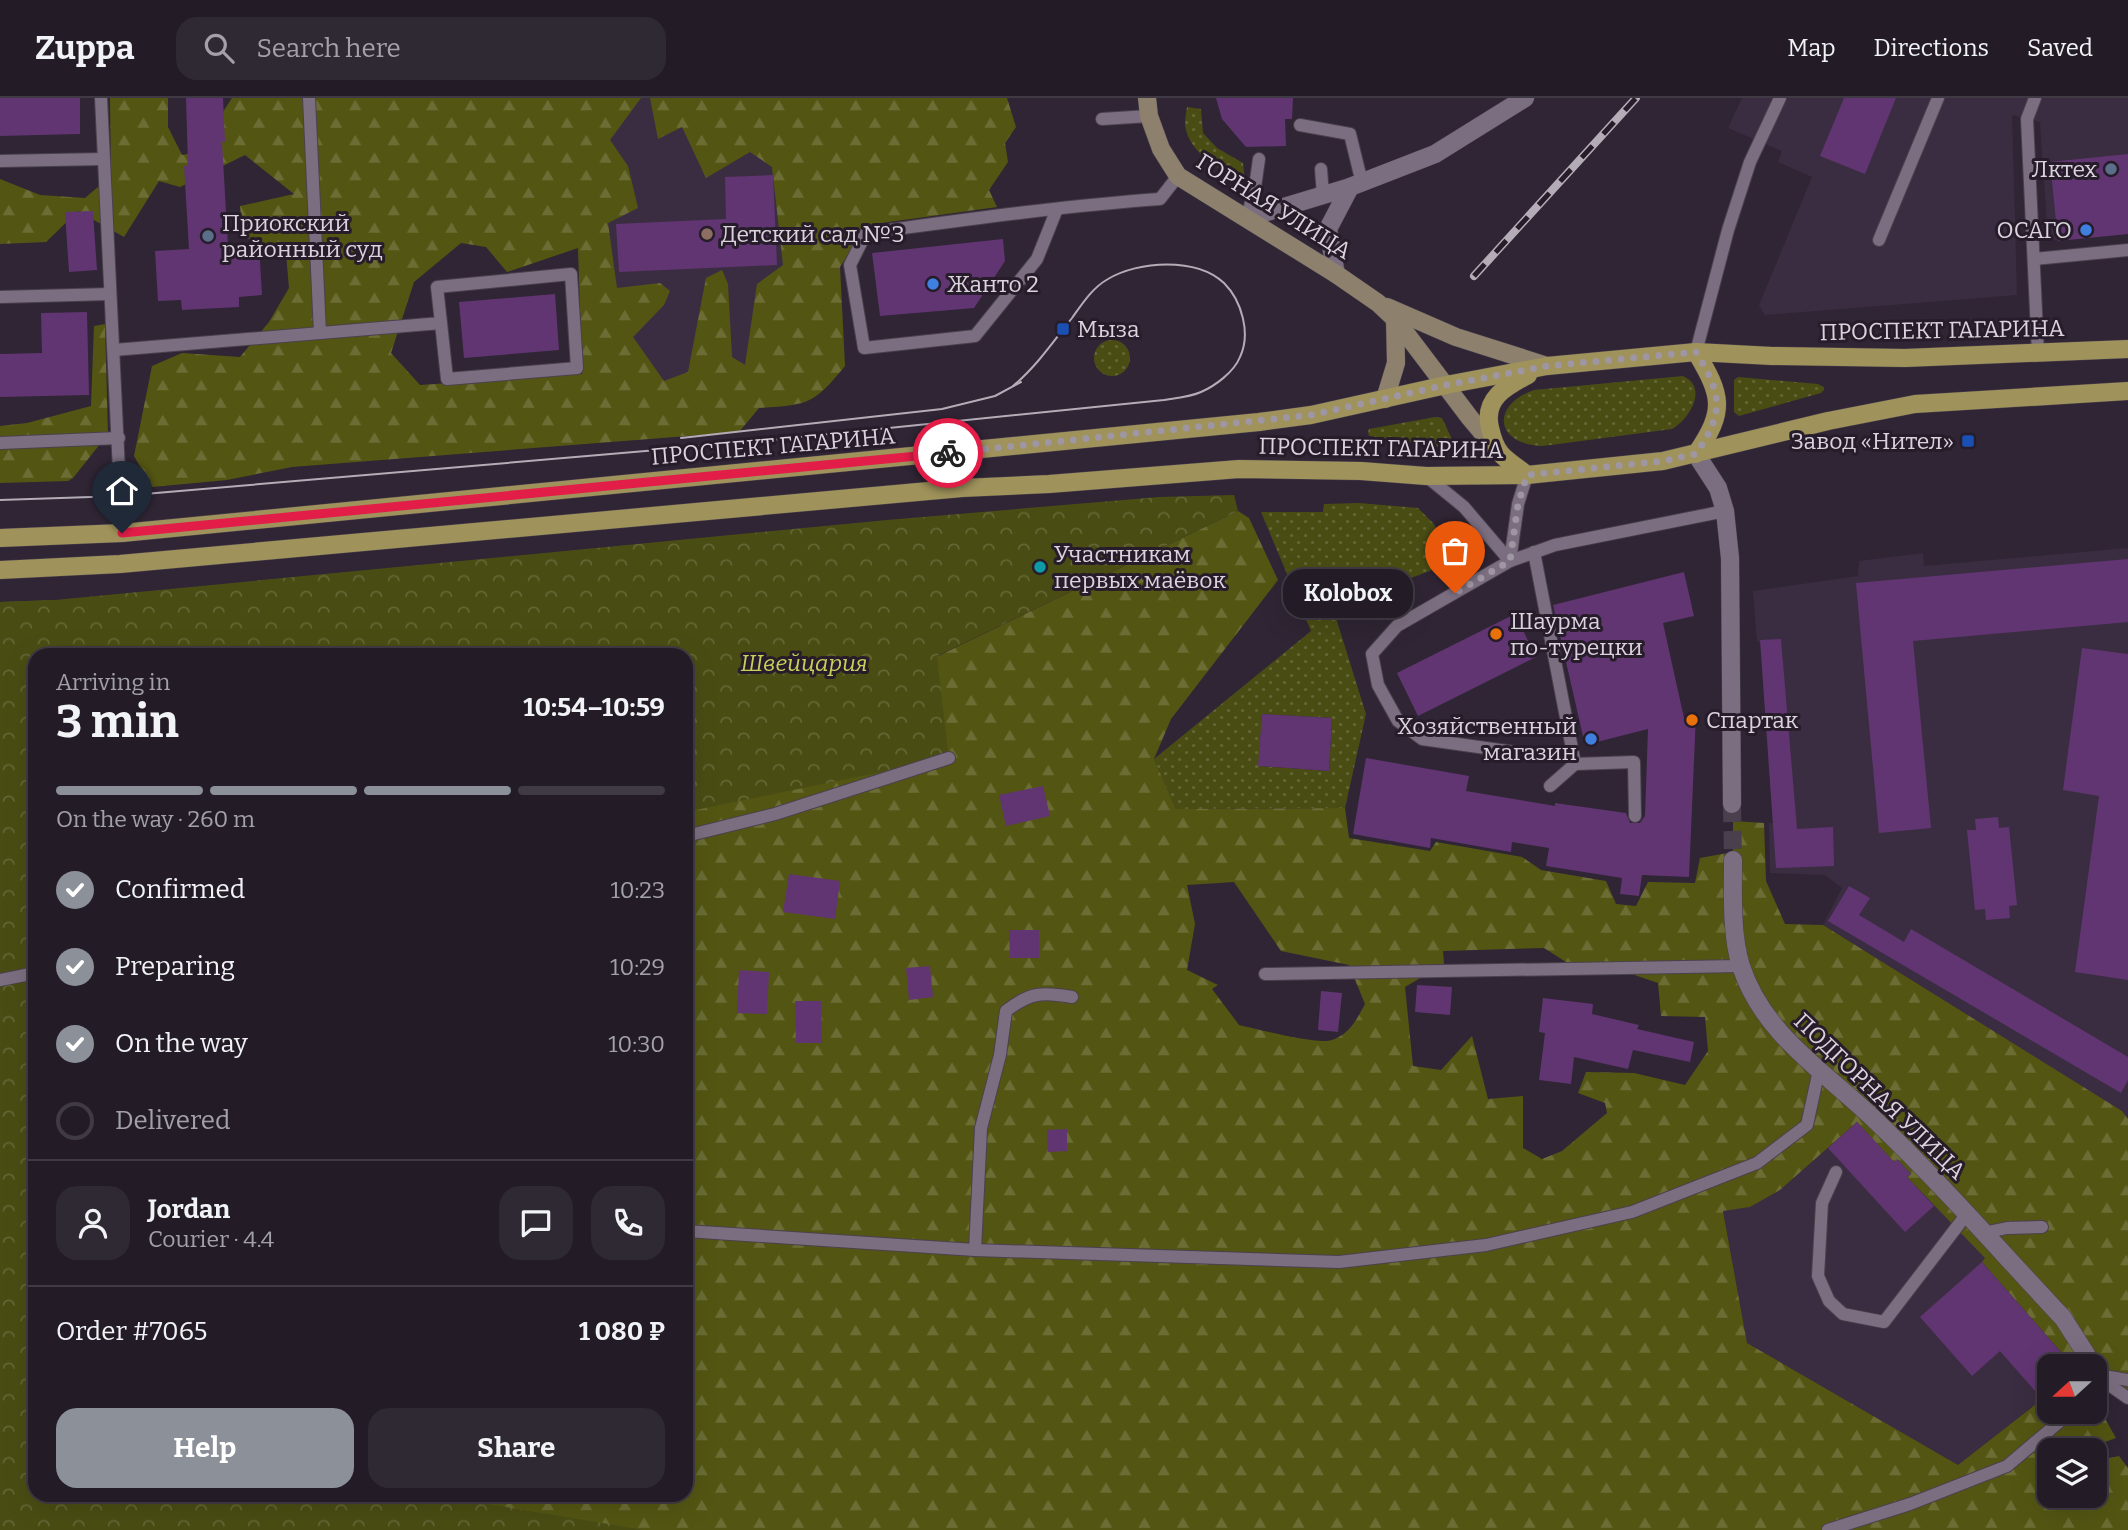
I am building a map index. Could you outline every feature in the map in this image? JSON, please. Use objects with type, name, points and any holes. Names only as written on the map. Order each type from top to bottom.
[{"type":"main road","name":"ГОРНАЯ УЛИЦА","points":[[1148,107],[1161,149],[1178,176],[1378,303],[1395,319],[1499,452]]},
{"type":"main road","name":"ГОРНАЯ УЛИЦА","points":[[1378,303],[1456,337],[1547,366]]},
{"type":"main road","points":[[1385,399],[1396,363],[1395,319]]},
{"type":"main road","name":"ПРОСПЕКТ ГАГАРИНА","points":[[0,538],[122,533],[1259,422],[1311,415],[1547,366],[1696,352],[1905,358],[2128,349]]},
{"type":"main road","points":[[1696,352],[1713,381],[1718,409],[1711,432],[1696,454]]},
{"type":"main road","name":"ПРОСПЕКТ ГАГАРИНА","points":[[1499,452],[1488,420],[1490,403],[1510,385],[1547,366]]},
{"type":"main road","name":"ПРОСПЕКТ ГАГАРИНА","points":[[0,570],[120,564],[962,488],[1239,469],[1362,471],[1426,476],[1527,475],[1663,461],[1828,421],[1915,404],[2128,391]]},
{"type":"main road","points":[[1499,452],[1527,475]]},
{"type":"street","points":[[1247,218],[1356,185],[1435,155],[1516,101]]},
{"type":"street","points":[[1336,274],[1328,229],[1356,185]]},
{"type":"street","points":[[1696,454],[1718,488],[1725,512],[1730,558],[1732,804]]},
{"type":"street","name":"ПОДГОРНАЯ УЛИЦА","points":[[1733,860],[1734,917],[1741,966],[1765,1015],[1786,1040],[1877,1121],[2063,1318],[2086,1354]]},
{"type":"lane","points":[[102,98],[122,533]]},
{"type":"lane","points":[[309,98],[320,333]]},
{"type":"lane","points":[[1696,352],[1739,196],[1759,141],[1780,98]]},
{"type":"lane","points":[[1879,240],[1938,98]]},
{"type":"lane","points":[[2035,98],[2027,119],[2038,354]]},
{"type":"lane","points":[[1102,120],[1148,107]]},
{"type":"lane","points":[[1300,125],[1350,134],[1356,185]]},
{"type":"lane","points":[[0,161],[103,159]]},
{"type":"lane","points":[[1247,218],[1259,159]]},
{"type":"lane","points":[[1321,169],[1323,195]]},
{"type":"lane","points":[[1057,209],[1037,259],[975,336],[864,348],[849,265],[866,233],[1057,209],[1160,199],[1178,176]]},
{"type":"lane","points":[[2034,260],[2128,250]]},
{"type":"lane","points":[[570,274],[577,368],[447,379],[441,323],[437,287],[570,274]]},
{"type":"lane","points":[[0,297],[110,294]]},
{"type":"lane","points":[[114,349],[441,323]]},
{"type":"lane","points":[[0,443],[119,438]]},
{"type":"lane","points":[[1510,561],[1518,504],[1527,475]]},
{"type":"lane","points":[[1426,476],[1464,507],[1510,561]]},
{"type":"lane","points":[[1514,752],[1422,739],[1398,721],[1378,685],[1372,654],[1396,626],[1510,561],[1555,545],[1725,512]]},
{"type":"lane","points":[[1534,552],[1575,764]]},
{"type":"lane","points":[[693,834],[775,814],[949,758]]},
{"type":"lane","points":[[1550,786],[1575,764],[1634,762],[1635,816]]},
{"type":"lane","points":[[1265,974],[1741,966]]},
{"type":"lane","points":[[0,980],[28,974]]},
{"type":"lane","points":[[975,1250],[981,1128],[1000,1055],[1006,1011],[1024,997],[1047,992],[1072,997]]},
{"type":"lane","points":[[693,1231],[975,1250],[1339,1262],[1499,1242],[1632,1212],[1757,1163],[1807,1125],[1819,1070]]},
{"type":"lane","points":[[1836,1172],[1822,1203],[1818,1276],[1829,1301],[1843,1314],[1884,1322],[1966,1215]]},
{"type":"lane","points":[[1983,1233],[2007,1228],[2042,1227]]},
{"type":"lane","points":[[2107,1377],[2128,1380]]},
{"type":"lane","points":[[2107,1383],[2128,1398]]},
{"type":"lane","points":[[1828,1530],[1910,1504],[2007,1466],[2057,1424]]},
{"type":"shaded area","name":"Детский сад №3","points":[[583,98],[805,98],[832,371],[611,394]]},
{"type":"shaded area","points":[[1742,98],[2128,98],[2128,234],[2048,240],[2040,122],[2012,115],[2017,295],[1765,315],[1759,305],[1812,177],[1778,162],[1782,151],[1728,128]]},
{"type":"shaded area","points":[[2128,548],[2128,1119],[2122,1111],[1823,925],[1842,888],[1825,875],[1770,873],[1769,823],[1790,824],[1782,645],[1757,642],[1753,591],[1858,576],[1859,561],[1923,553],[1924,566]]},
{"type":"shaded area","points":[[1857,1122],[1894,1162],[1897,1159],[1911,1174],[1908,1177],[1986,1258],[1982,1263],[2062,1354],[2037,1354],[2037,1403],[1958,1465],[1747,1343],[1723,1210],[1750,1207],[1780,1190]]},
{"type":"green space","points":[[110,98],[168,98],[168,127],[182,155],[197,152],[232,98],[641,98],[610,140],[628,166],[638,208],[608,223],[617,288],[660,283],[670,291],[664,305],[633,337],[664,381],[688,372],[706,278],[722,270],[728,284],[732,357],[745,365],[757,284],[783,265],[772,167],[750,152],[706,178],[682,127],[658,139],[650,98],[1007,98],[1016,127],[1005,143],[1008,162],[989,190],[997,207],[867,225],[840,267],[845,366],[826,388],[809,400],[789,406],[759,408],[739,432],[292,467],[227,480],[152,487],[134,456],[152,366],[182,353],[240,357],[269,322],[289,288],[286,253],[243,237],[240,206],[294,194],[245,155],[180,187],[159,181],[124,237],[78,211],[46,242],[0,244],[0,179],[40,195],[85,198],[111,176]],"holes":[[[461,243],[486,247],[507,272],[578,248],[582,374],[420,385],[391,353],[414,282]]]},
{"type":"green space","points":[[1187,107],[1201,109],[1203,133],[1217,148],[1243,163],[1245,182],[1210,162],[1195,148],[1185,128]]},
{"type":"green space","points":[[105,324],[108,434],[68,481],[0,483],[0,426],[27,423],[91,406],[94,326]]},
{"type":"green space","points":[[1112,340],[1125,345],[1130,358],[1125,371],[1112,376],[1099,371],[1094,358],[1099,345]]},
{"type":"green space","points":[[1683,376],[1691,381],[1695,388],[1694,403],[1685,418],[1672,429],[1543,446],[1515,439],[1507,432],[1504,423],[1510,405],[1534,390]]},
{"type":"green space","points":[[1738,377],[1818,384],[1824,387],[1824,390],[1739,416],[1734,412],[1734,380]]},
{"type":"green space","points":[[1442,418],[1457,450],[1369,436],[1369,429]]},
{"type":"green space","name":"Швейцария","points":[[1234,495],[1238,511],[937,656],[949,758],[693,811],[693,648],[28,648],[28,1502],[475,1502],[645,1530],[0,1530],[0,602],[55,600],[887,520],[1159,497]]},
{"type":"green space","points":[[1359,503],[1418,508],[1433,523],[1458,558],[1358,598],[1336,618],[1366,714],[1345,808],[1176,809],[1154,759],[1311,631],[1261,512],[1323,512],[1324,504]],"holes":[[[1262,714],[1332,718],[1329,771],[1259,766]]]},
{"type":"green space","points":[[1238,511],[1249,518],[1278,580],[1171,719],[1154,759],[1176,809],[1345,808],[1349,838],[1430,851],[1436,842],[1522,857],[1541,870],[1606,881],[1616,904],[1636,906],[1648,882],[1695,883],[1700,858],[1733,852],[1733,821],[1764,823],[1766,881],[1785,924],[1823,925],[2122,1111],[2128,1119],[2128,1392],[2113,1387],[2107,1390],[2107,1354],[2063,1354],[1982,1262],[1985,1258],[1907,1177],[1911,1174],[1898,1160],[1894,1162],[1857,1122],[1780,1190],[1750,1207],[1723,1211],[1747,1343],[1958,1465],[2037,1403],[2037,1424],[2107,1422],[2116,1438],[2107,1441],[2107,1438],[2037,1438],[2037,1508],[2107,1508],[2107,1458],[2119,1456],[2128,1468],[2128,1530],[64,1530],[13,1508],[0,602],[55,600],[938,656]],"holes":[[[1234,882],[1281,951],[1349,965],[1365,1004],[1344,1034],[1324,1041],[1239,1025],[1212,989],[1218,985],[1187,970],[1195,924],[1187,885]],[[1544,948],[1577,969],[1611,967],[1658,983],[1661,1016],[1705,1017],[1708,1051],[1685,1085],[1634,1073],[1586,1072],[1578,1093],[1605,1103],[1607,1113],[1562,1151],[1542,1159],[1523,1148],[1523,1096],[1488,1099],[1472,1036],[1441,1070],[1413,1066],[1405,987],[1444,964],[1443,951]]]},
{"type":"building","points":[[0,98],[80,98],[80,134],[0,136]]},
{"type":"building","name":"Приокский районный суд","points":[[186,98],[223,98],[225,142],[222,142],[228,246],[259,245],[262,295],[239,297],[239,307],[182,310],[181,300],[158,301],[155,251],[189,249],[184,166],[188,166]]},
{"type":"building","points":[[1216,98],[1293,98],[1292,119],[1285,119],[1286,146],[1246,147],[1222,119]]},
{"type":"building","points":[[1844,98],[1896,98],[1865,174],[1820,156]]},
{"type":"building","points":[[2128,154],[2128,234],[2058,241],[2050,162]]},
{"type":"building","points":[[773,175],[777,265],[619,272],[616,224],[726,219],[725,177]]},
{"type":"building","points":[[93,211],[97,270],[69,272],[65,212]]},
{"type":"building","name":"Жанто 2","points":[[1003,239],[1005,261],[974,308],[880,316],[872,253]]},
{"type":"building","points":[[555,294],[559,350],[464,358],[459,302]]},
{"type":"building","points":[[87,312],[89,395],[0,397],[0,354],[42,353],[41,313]]},
{"type":"building","points":[[2128,559],[2128,622],[1913,641],[1931,828],[1879,833],[1856,583]]},
{"type":"building","points":[[1684,572],[1694,616],[1663,623],[1684,718],[1696,714],[1689,877],[1642,875],[1639,896],[1620,894],[1622,878],[1546,866],[1549,848],[1512,842],[1511,852],[1431,838],[1430,848],[1353,834],[1366,758],[1469,776],[1466,791],[1555,806],[1555,803],[1626,813],[1630,823],[1640,823],[1645,816],[1648,729],[1585,745],[1553,605]]},
{"type":"building","points":[[1515,614],[1536,657],[1418,716],[1397,673]]},
{"type":"building","points":[[1781,639],[1797,829],[1833,827],[1834,866],[1776,868],[1760,640]]},
{"type":"building","points":[[2082,648],[2128,654],[2128,980],[2075,972],[2099,796],[2063,790]]},
{"type":"building","points":[[1262,714],[1332,718],[1329,771],[1258,766]]},
{"type":"building","points":[[1043,786],[1050,816],[1006,826],[999,795]]},
{"type":"building","points":[[1998,817],[1999,828],[2009,827],[2017,905],[2009,906],[2010,918],[1986,920],[1985,909],[1975,910],[1967,830],[1976,830],[1975,819]]},
{"type":"building","points":[[789,874],[840,881],[835,919],[783,912]]},
{"type":"building","points":[[1849,886],[1870,898],[1859,915],[1904,942],[1911,929],[2128,1057],[2128,1080],[2121,1093],[1828,921]]},
{"type":"building","points":[[1009,930],[1039,930],[1039,958],[1010,958]]},
{"type":"building","points":[[930,966],[933,997],[909,1000],[906,968]]},
{"type":"building","points":[[739,970],[769,972],[767,1014],[737,1013]]},
{"type":"building","points":[[1417,985],[1452,987],[1450,1015],[1415,1012]]},
{"type":"building","points":[[1321,991],[1342,993],[1338,1032],[1318,1030]]},
{"type":"building","points":[[1543,998],[1593,1004],[1592,1014],[1639,1025],[1637,1029],[1694,1042],[1690,1062],[1633,1050],[1628,1069],[1574,1057],[1571,1084],[1539,1080],[1545,1033],[1539,1032]]},
{"type":"building","points":[[795,1001],[821,1001],[822,1043],[796,1043]]},
{"type":"building","points":[[1857,1122],[1894,1162],[1897,1159],[1911,1174],[1907,1177],[1934,1206],[1905,1232],[1828,1148]]},
{"type":"building","points":[[1067,1129],[1067,1151],[1048,1152],[1047,1130]]},
{"type":"building","points":[[1982,1262],[2063,1354],[2037,1354],[2037,1393],[2000,1351],[1972,1376],[1920,1317]]},
{"type":"tunnel","points":[[1732,804],[1733,860]]},
{"type":"tram line","points":[[0,500],[121,496],[751,442],[1178,398],[1197,394],[1212,386],[1224,378],[1237,363],[1245,338],[1240,308],[1224,283],[1198,269],[1167,265],[1135,268],[1120,273],[1092,292],[1044,354],[1013,386]]},
{"type":"tram line","points":[[681,438],[942,409],[995,396],[1021,382]]},
{"type":"railway","points":[[1474,276],[1636,98]]},
{"type":"way so far","points":[[948,453],[1311,415],[1547,366],[1696,352],[1713,381],[1718,409],[1711,432],[1696,454],[1663,461],[1527,475],[1518,504],[1510,561],[1455,593]]},
{"type":"place","name":"Лктех","points":[[2111,169]]},
{"type":"place","name":"ОСАГО","points":[[2086,230]]},
{"type":"place","name":"Детский сад №3","points":[[707,234]]},
{"type":"place","name":"Приокский районный суд","points":[[208,236]]},
{"type":"place","name":"Жанто 2","points":[[933,284]]},
{"type":"place","name":"Мыза","points":[[1063,329]]},
{"type":"place","name":"Завод «Нител»","points":[[1968,441]]},
{"type":"place","name":"Участникам первых маёвок","points":[[1040,567]]},
{"type":"place","name":"Kolobox","points":[[1455,593]]},
{"type":"place","name":"Шаурма по-турецки","points":[[1496,634]]},
{"type":"place","name":"Спартак","points":[[1692,720]]},
{"type":"place","name":"Хозяйственный магазин","points":[[1591,739]]},
{"type":"route","points":[[122,533],[948,453]]}]
